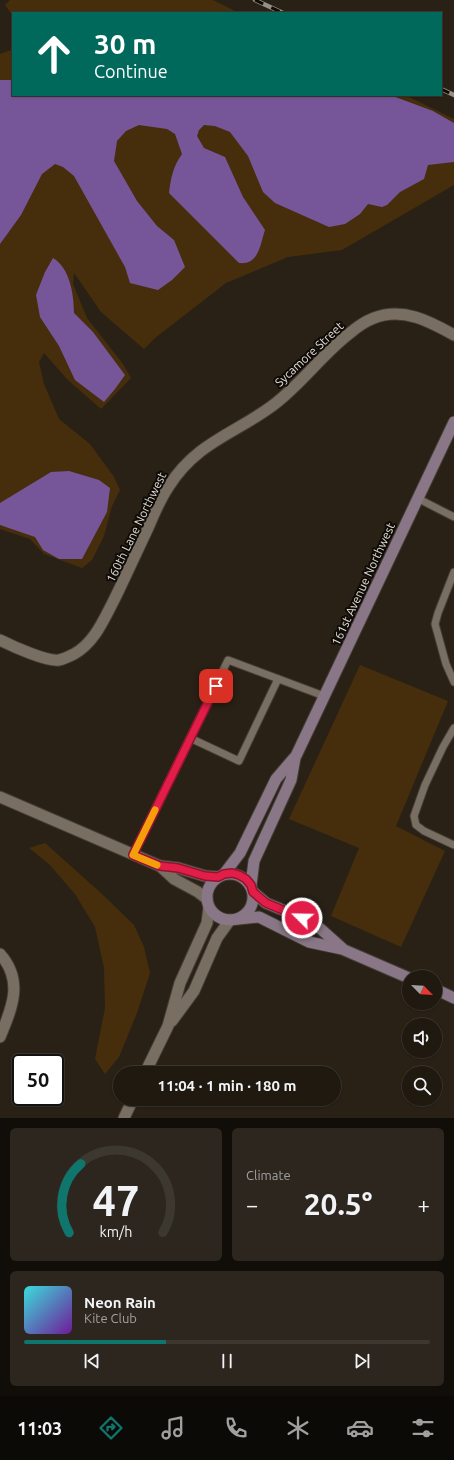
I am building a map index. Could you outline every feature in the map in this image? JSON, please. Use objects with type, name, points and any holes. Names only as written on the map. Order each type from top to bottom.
[{"type":"main road","name":"161st Avenue Northwest","points":[[252,888],[254,861],[291,780],[295,758],[454,422]]},
{"type":"main road","name":"161st Avenue Northwest","points":[[221,876],[240,852],[276,779],[295,758]]},
{"type":"main road","points":[[342,949],[314,924],[266,903],[246,879],[239,875],[232,873],[221,876],[212,882],[208,890],[208,903],[215,914],[222,918],[259,918],[309,942],[342,949],[402,975]]},
{"type":"main road","points":[[234,919],[246,914],[251,908],[254,899],[252,888]]},
{"type":"main road","points":[[442,992],[454,998]]},
{"type":"street","name":"Sycamore Street","points":[[272,406],[339,341],[356,328],[373,318],[391,314],[411,315],[434,324],[454,335]]},
{"type":"street","name":"160th Lane Northwest","points":[[0,640],[35,655],[59,660],[74,654],[90,642],[102,624],[125,578],[167,487],[180,469],[201,449],[272,406]]},
{"type":"street","points":[[0,797],[160,866],[178,868],[205,876],[221,876]]},
{"type":"street","points":[[148,1066],[168,1026],[180,983],[207,923],[208,903],[198,892],[174,880],[160,866]]},
{"type":"street","points":[[168,1026],[194,991],[217,938],[234,919]]},
{"type":"street","points":[[0,954],[8,963],[15,987],[11,1012],[0,1037]]},
{"type":"street","points":[[124,1118],[130,1106]]},
{"type":"lane","points":[[418,498],[454,517]]},
{"type":"lane","points":[[454,572],[435,624],[446,664],[454,682]]},
{"type":"lane","points":[[133,855],[228,660],[324,696]]},
{"type":"lane","points":[[190,738],[239,761],[278,679]]},
{"type":"lane","points":[[453,730],[425,785],[414,816],[416,825],[424,831],[454,845]]},
{"type":"shaded area","points":[[10,0],[213,0],[237,12],[12,12],[12,15],[5,5]]},
{"type":"shaded area","points":[[12,48],[12,96],[407,96],[454,119],[454,185],[342,250],[288,257],[226,283],[155,338],[144,349],[101,312],[74,273],[73,284],[87,318],[123,364],[131,378],[101,409],[68,380],[44,353],[39,362],[44,384],[59,419],[90,444],[114,477],[120,490],[112,506],[104,536],[92,560],[82,568],[44,554],[30,539],[0,529],[0,54],[11,50]]},
{"type":"shaded area","points":[[0,80],[12,80],[12,96],[393,96],[433,111],[454,123],[454,162],[428,165],[424,179],[400,192],[387,205],[382,207],[368,204],[360,214],[345,224],[329,227],[275,203],[263,192],[248,156],[230,132],[215,126],[204,125],[199,130],[197,136],[204,148],[225,157],[243,197],[265,230],[258,253],[251,261],[246,263],[239,263],[169,193],[176,163],[182,154],[175,134],[167,129],[139,125],[126,131],[117,141],[114,161],[137,201],[157,226],[174,240],[185,267],[172,280],[158,290],[130,283],[125,267],[74,176],[63,167],[55,164],[42,174],[21,215],[0,244]]},
{"type":"shaded area","points":[[53,258],[59,262],[70,282],[74,313],[93,332],[125,375],[104,402],[75,380],[59,346],[40,317],[36,295],[45,272]]},
{"type":"shaded area","points":[[69,471],[99,480],[110,488],[107,512],[82,559],[59,559],[43,550],[35,537],[0,525],[0,503],[51,472]]},
{"type":"shaded area","points":[[360,665],[448,701],[396,826],[445,851],[401,947],[331,916],[359,848],[289,819]]},
{"type":"shaded area","points":[[45,843],[134,925],[144,947],[150,973],[137,1013],[119,1057],[105,1074],[95,1059],[105,1008],[104,968],[95,927],[75,894],[49,864],[29,848]]},
{"type":"railway","points":[[255,0],[281,12]]},
{"type":"railway","points":[[442,89],[454,95]]},
{"type":"slow traffic","points":[[155,810],[133,855],[157,865]]},
{"type":"route","points":[[216,686],[133,855],[160,866],[178,868],[205,876],[218,877],[224,874],[232,873],[239,875],[246,879],[251,885],[253,892],[266,903],[302,918]]}]
